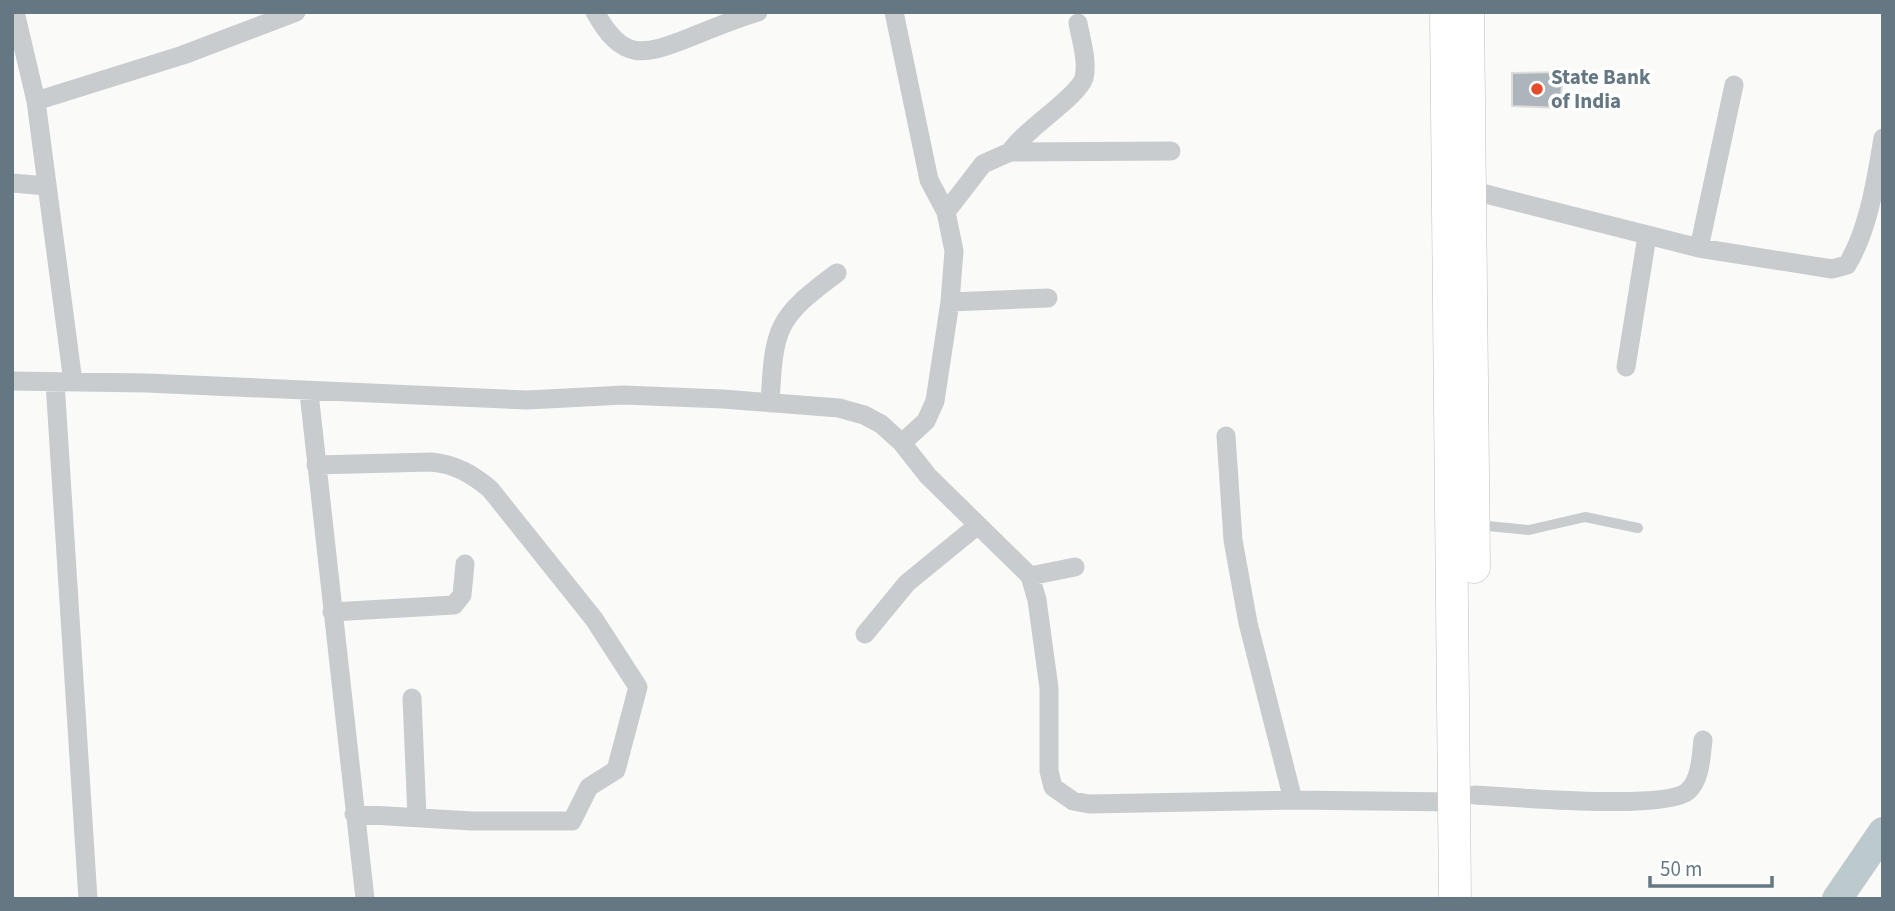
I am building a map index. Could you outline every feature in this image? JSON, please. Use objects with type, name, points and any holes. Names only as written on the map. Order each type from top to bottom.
[{"type":"main road","points":[[1446,12],[1465,799],[1475,899]]},
{"type":"main road","points":[[1455,899],[1465,799],[1474,525],[1468,12]]},
{"type":"street","points":[[36,101],[183,55],[296,12]]},
{"type":"street","points":[[595,12],[618,43],[636,51],[657,51],[758,12]]},
{"type":"street","points":[[894,12],[929,180],[946,212],[954,251],[950,302],[935,401],[926,421],[902,443]]},
{"type":"street","points":[[15,19],[36,101],[47,186],[64,382],[88,899]]},
{"type":"street","points":[[1010,152],[1022,135],[1081,85],[1085,64],[1078,23]]},
{"type":"street","points":[[1699,248],[1734,85]]},
{"type":"street","points":[[1470,190],[1699,248],[1832,269],[1847,265],[1855,252],[1875,183],[1883,138]]},
{"type":"street","points":[[946,212],[983,164],[1010,152],[1171,151]]},
{"type":"street","points":[[12,183],[47,186]]},
{"type":"street","points":[[1626,367],[1647,236]]},
{"type":"street","points":[[770,402],[772,352],[785,317],[798,302],[837,273]]},
{"type":"street","points":[[950,302],[1048,298]]},
{"type":"street","points":[[12,381],[527,400],[624,395],[770,402],[839,408],[864,415],[881,424],[902,443],[928,477],[1030,576],[1037,600],[1049,688],[1049,771],[1053,787],[1061,794],[1089,804],[1465,799],[1621,802],[1678,797],[1695,781],[1703,740]]},
{"type":"street","points":[[309,393],[361,898]]},
{"type":"street","points":[[1226,436],[1233,540],[1248,622],[1293,800]]},
{"type":"street","points":[[316,465],[446,464],[475,477],[490,489],[574,594],[636,680],[636,698],[620,762],[616,770],[589,787],[572,821],[472,821],[354,814]]},
{"type":"street","points":[[865,634],[907,583],[978,525]]},
{"type":"street","points":[[332,612],[454,605],[462,595],[465,564]]},
{"type":"street","points":[[1030,576],[1074,567]]},
{"type":"street","points":[[412,698],[418,817]]},
{"type":"lane","points":[[1474,525],[1529,530],[1585,517],[1639,528]]},
{"type":"building","name":"State Bank of India","points":[[1563,72],[1560,108],[1512,106],[1512,73]]},
{"type":"waterway","points":[[1837,899],[1883,832]]},
{"type":"place","name":"State Bank of India","points":[[1537,89]]}]
